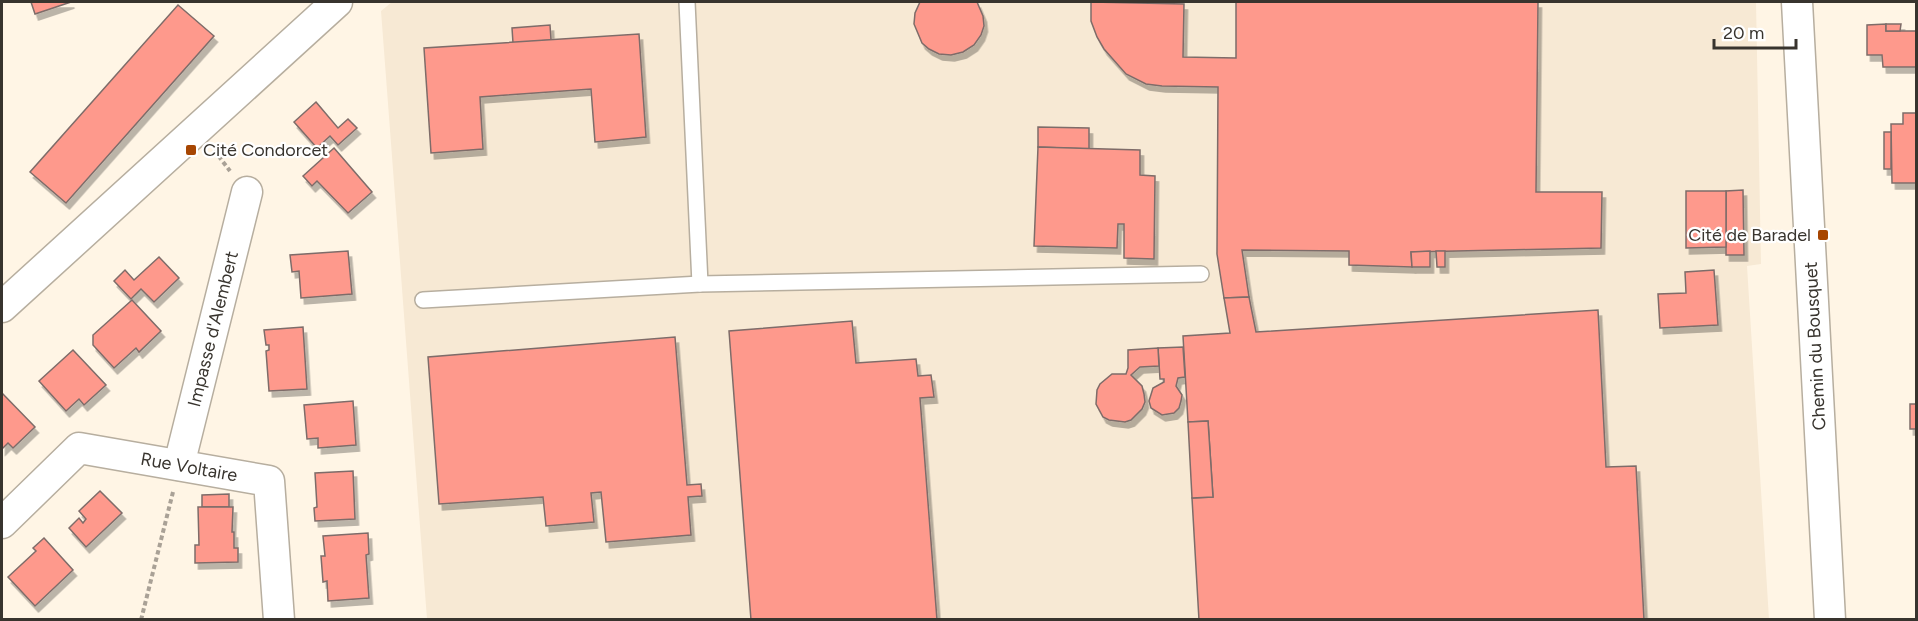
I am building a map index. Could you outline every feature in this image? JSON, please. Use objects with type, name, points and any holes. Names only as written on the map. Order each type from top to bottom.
[{"type":"street","points":[[2,307],[337,2]]},
{"type":"street","name":"Chemin du Bousquet","points":[[1797,2],[1830,620]]},
{"type":"street","name":"Impasse d'Alembert","points":[[179,465],[247,192]]},
{"type":"street","name":"Rue Voltaire","points":[[2,523],[79,448],[269,480],[279,620]]},
{"type":"lane","points":[[687,2],[700,284]]},
{"type":"lane","points":[[423,300],[700,284],[1201,274]]},
{"type":"path","points":[[197,128],[247,192]]},
{"type":"path","points":[[141,620],[179,465]]},
{"type":"shaded area","points":[[392,2],[1756,2],[1761,264],[1747,266],[1769,619],[427,619],[381,11]]},
{"type":"building","points":[[31,2],[71,2],[35,14]]},
{"type":"building","points":[[920,2],[977,2],[983,16],[984,26],[981,35],[974,45],[963,52],[951,55],[939,54],[929,49],[922,43],[914,24],[915,13]]},
{"type":"building","points":[[1091,2],[1184,4],[1183,57],[1236,58],[1236,2],[1538,2],[1536,192],[1602,192],[1601,248],[1411,252],[1412,267],[1349,265],[1349,251],[1242,250],[1249,297],[1224,298],[1217,254],[1218,87],[1146,84],[1126,74],[1104,49],[1097,37],[1091,21]]},
{"type":"building","points":[[178,5],[214,36],[66,203],[30,172]]},
{"type":"building","points":[[1886,24],[1886,31],[1916,31],[1916,67],[1883,67],[1882,55],[1867,55],[1867,25]]},
{"type":"building","points":[[1886,24],[1901,24],[1900,31],[1886,31]]},
{"type":"building","points":[[550,25],[551,40],[513,43],[512,28]]},
{"type":"building","points":[[639,34],[646,137],[595,142],[591,89],[480,97],[483,149],[431,153],[424,48]]},
{"type":"building","points":[[316,102],[338,128],[348,119],[357,128],[338,145],[330,136],[317,148],[294,122]]},
{"type":"building","points":[[1903,113],[1916,113],[1916,183],[1892,183],[1891,124],[1903,124]]},
{"type":"building","points":[[1038,127],[1089,128],[1089,149],[1038,147]]},
{"type":"building","points":[[1884,132],[1891,132],[1891,169],[1884,169]]},
{"type":"building","points":[[1038,147],[1140,150],[1140,175],[1155,176],[1154,259],[1124,258],[1124,224],[1118,224],[1117,248],[1034,246]]},
{"type":"building","points":[[334,148],[372,192],[348,213],[317,181],[312,186],[303,176]]},
{"type":"building","points":[[1743,190],[1744,255],[1726,255],[1726,191]]},
{"type":"building","points":[[1686,191],[1726,191],[1726,247],[1686,248]]},
{"type":"building","points":[[348,251],[352,294],[301,298],[299,271],[292,272],[290,255]]},
{"type":"building","points":[[1430,251],[1430,267],[1412,267],[1411,252]]},
{"type":"building","points":[[1436,251],[1445,251],[1445,267],[1437,267]]},
{"type":"building","points":[[159,257],[179,278],[154,302],[141,289],[131,299],[114,281],[125,270],[134,280]]},
{"type":"building","points":[[1714,270],[1718,325],[1660,328],[1658,294],[1686,293],[1685,272]]},
{"type":"building","points":[[1249,297],[1256,332],[1598,310],[1606,467],[1636,466],[1644,620],[1199,620],[1192,498],[1213,497],[1208,421],[1188,422],[1183,336],[1230,333],[1224,298]]},
{"type":"building","points":[[132,300],[161,331],[139,352],[136,348],[114,368],[93,345],[93,335]]},
{"type":"building","points":[[852,321],[856,363],[916,359],[918,376],[931,375],[934,397],[920,398],[937,620],[751,620],[729,331]]},
{"type":"building","points":[[303,327],[307,389],[269,391],[266,351],[269,350],[269,345],[266,345],[264,330]]},
{"type":"building","points":[[675,337],[687,485],[701,484],[702,496],[688,497],[691,535],[606,542],[601,492],[591,493],[594,522],[546,526],[543,497],[439,504],[428,357]]},
{"type":"building","points":[[1183,347],[1185,377],[1178,378],[1176,386],[1182,395],[1179,408],[1174,413],[1162,415],[1151,408],[1149,401],[1153,388],[1164,382],[1164,379],[1160,379],[1158,348]]},
{"type":"building","points":[[1158,348],[1159,366],[1140,367],[1131,375],[1142,386],[1145,402],[1142,409],[1131,420],[1125,422],[1103,417],[1096,404],[1100,384],[1112,374],[1126,374],[1128,350]]},
{"type":"building","points":[[73,350],[106,385],[84,405],[79,399],[66,411],[39,381]]},
{"type":"building","points":[[2,393],[35,427],[13,448],[8,443],[2,449]]},
{"type":"building","points":[[353,401],[356,445],[318,448],[318,438],[307,439],[304,405]]},
{"type":"building","points":[[1910,404],[1916,404],[1916,429],[1910,429]]},
{"type":"building","points":[[1208,421],[1213,497],[1192,498],[1188,422]]},
{"type":"building","points":[[353,471],[355,519],[315,521],[314,508],[317,507],[315,473]]},
{"type":"building","points":[[100,491],[122,513],[86,547],[69,528],[79,518],[83,523],[86,519],[79,511]]},
{"type":"building","points":[[229,494],[229,507],[202,507],[202,495]]},
{"type":"building","points":[[198,507],[233,507],[232,532],[234,532],[234,548],[238,548],[238,562],[195,563],[195,545],[199,545]]},
{"type":"building","points":[[368,533],[369,554],[366,555],[369,598],[328,601],[327,581],[323,582],[321,556],[325,556],[323,536]]},
{"type":"building","points":[[44,538],[73,570],[35,606],[8,577],[36,551],[33,548]]},
{"type":"place","name":"Cité Condorcet","points":[[191,150]]},
{"type":"place","name":"Cité de Baradel","points":[[1823,235]]}]
